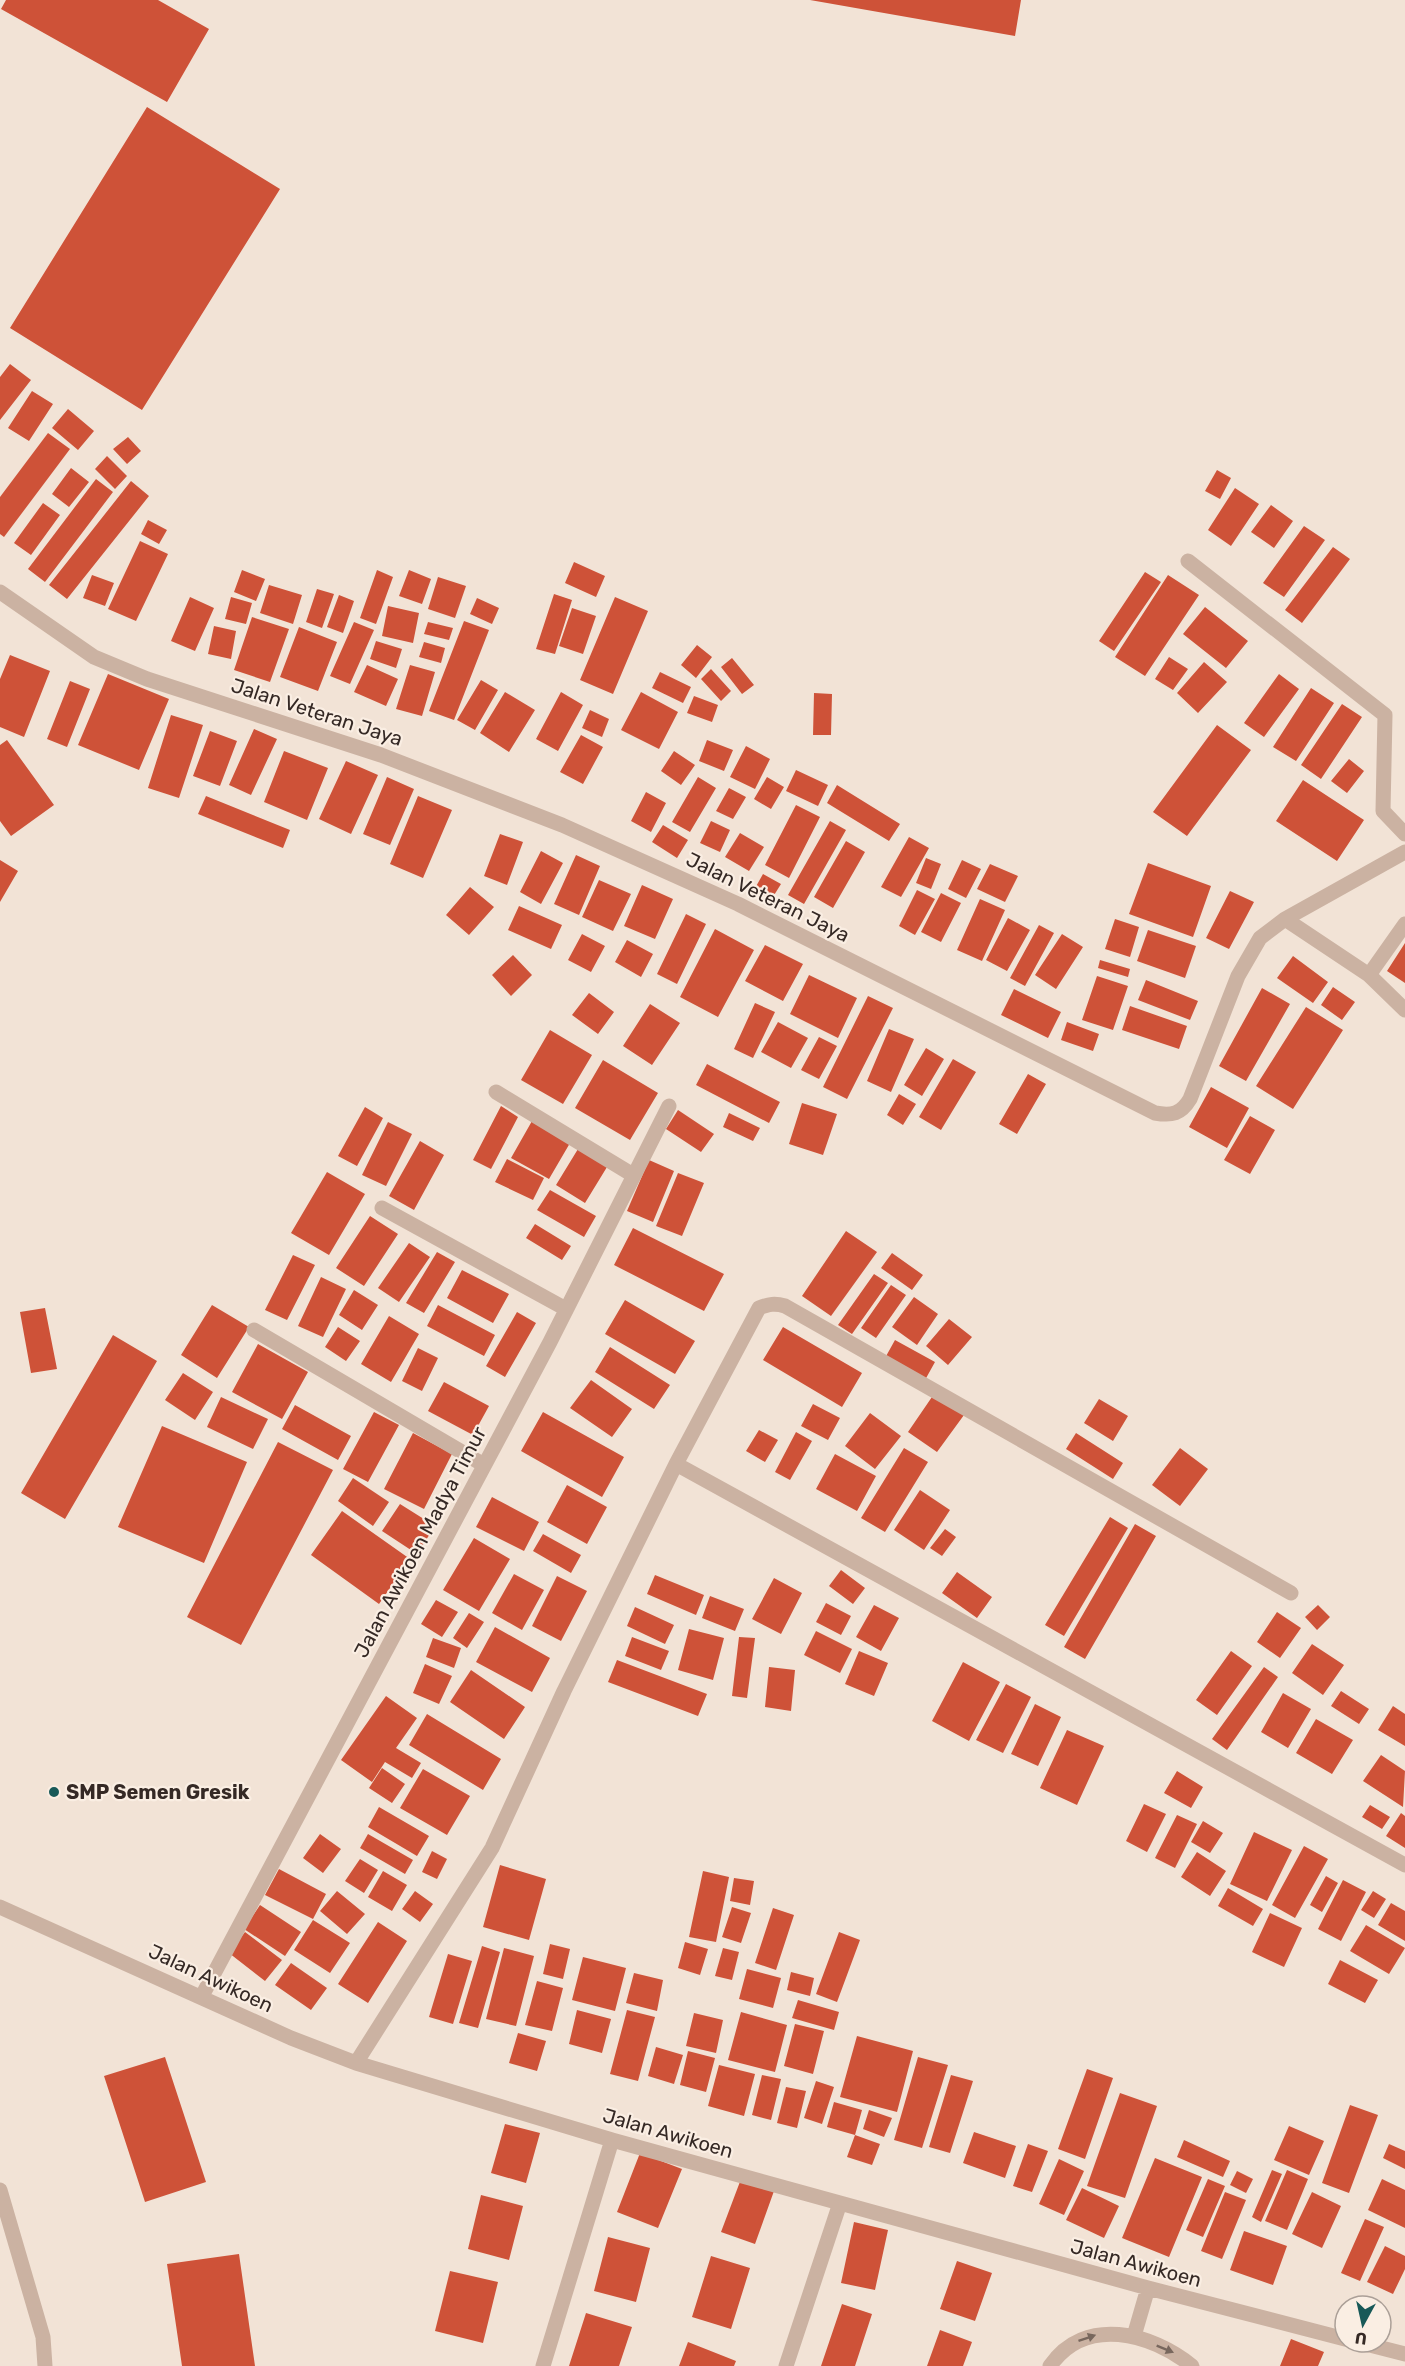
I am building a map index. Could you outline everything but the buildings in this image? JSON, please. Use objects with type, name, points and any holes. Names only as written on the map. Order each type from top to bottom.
[{"type":"street","points":[[1188,561],[1385,715],[1383,811],[1405,834]]},
{"type":"street","name":"Jalan Veteran Jaya","points":[[0,592],[94,657],[147,678],[381,755],[562,825],[738,904],[1155,1113],[1168,1116],[1186,1107],[1238,976],[1260,938],[1285,919],[1405,852]]},
{"type":"street","points":[[1285,919],[1369,975],[1405,1010]]},
{"type":"street","points":[[1369,975],[1405,924]]},
{"type":"street","points":[[496,1092],[633,1175]]},
{"type":"street","name":"Jalan Awikoen Madya Timur","points":[[202,1996],[566,1309],[669,1106]]},
{"type":"street","points":[[382,1208],[566,1309]]},
{"type":"street","points":[[356,2063],[492,1848],[564,1691],[676,1464],[759,1308],[772,1303],[779,1304],[1291,1593]]},
{"type":"street","points":[[254,1330],[484,1465]]},
{"type":"street","points":[[676,1464],[1405,1865]]},
{"type":"street","name":"Jalan Awikoen","points":[[0,1907],[291,2038],[356,2063],[612,2140],[1148,2288],[1333,2336]]},
{"type":"street","points":[[543,2366],[612,2140]]},
{"type":"street","points":[[0,2190],[43,2337],[45,2366]]},
{"type":"street","points":[[786,2366],[840,2203]]},
{"type":"street","points":[[1134,2336],[1148,2288]]},
{"type":"street","points":[[1050,2366],[1071,2344],[1088,2336],[1106,2333],[1134,2336],[1176,2353],[1192,2366]]},
{"type":"place","name":"SMP Semen Gresik","points":[[54,1792]]}]
